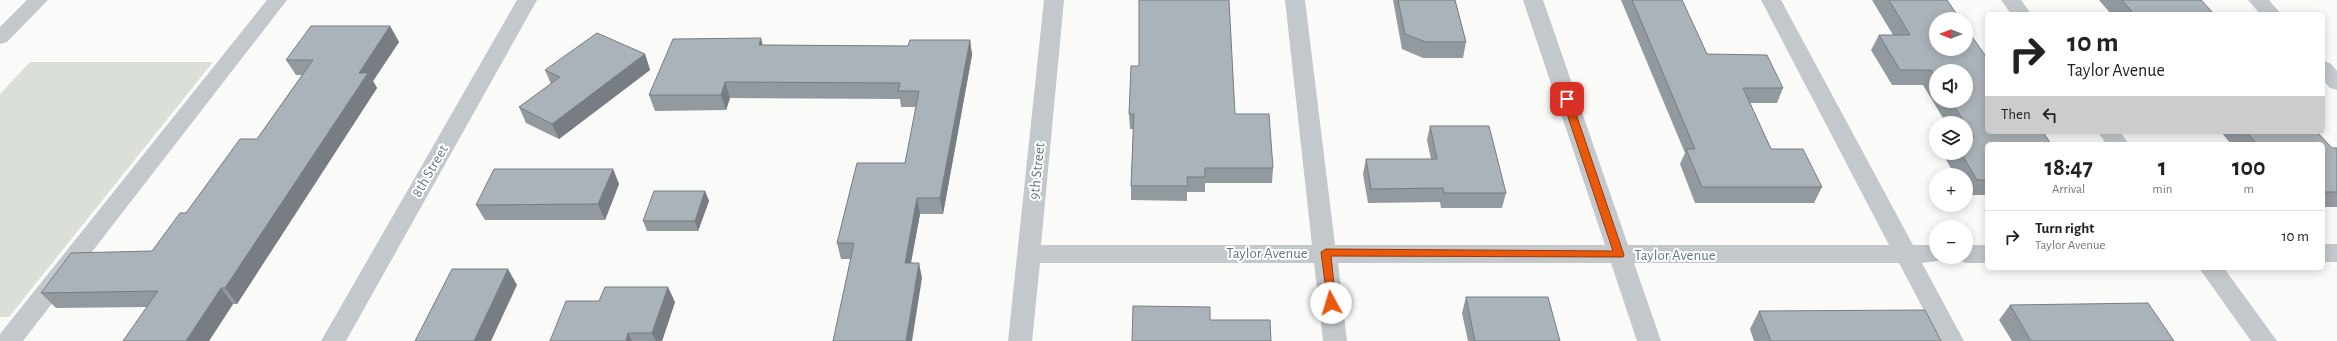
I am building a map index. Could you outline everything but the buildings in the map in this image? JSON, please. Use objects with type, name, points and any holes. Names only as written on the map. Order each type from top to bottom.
[{"type":"street","points":[[0,38],[38,0]]},
{"type":"street","points":[[9,341],[277,0]]},
{"type":"street","name":"8th Street","points":[[333,341],[527,0]]},
{"type":"street","name":"9th Street","points":[[1020,341],[1054,0]]},
{"type":"street","points":[[1295,0],[1326,252],[1335,341]]},
{"type":"street","points":[[1533,0],[1648,341]]},
{"type":"street","points":[[1771,0],[1952,341]]},
{"type":"street","points":[[2011,0],[2020,12]]},
{"type":"street","points":[[2258,0],[2269,12]]},
{"type":"street","points":[[2325,70],[2337,83]]},
{"type":"street","name":"Taylor Avenue","points":[[1029,254],[1326,252],[1619,255],[1929,254]]},
{"type":"street","points":[[2325,253],[2337,253]]},
{"type":"street","points":[[1973,254],[1985,254]]},
{"type":"street","points":[[2212,270],[2265,341]]},
{"type":"shaded area","points":[[30,62],[213,62],[9,317],[0,317],[0,94]]},
{"type":"route","points":[[1331,303],[1326,252],[1619,255],[1567,99]]}]
